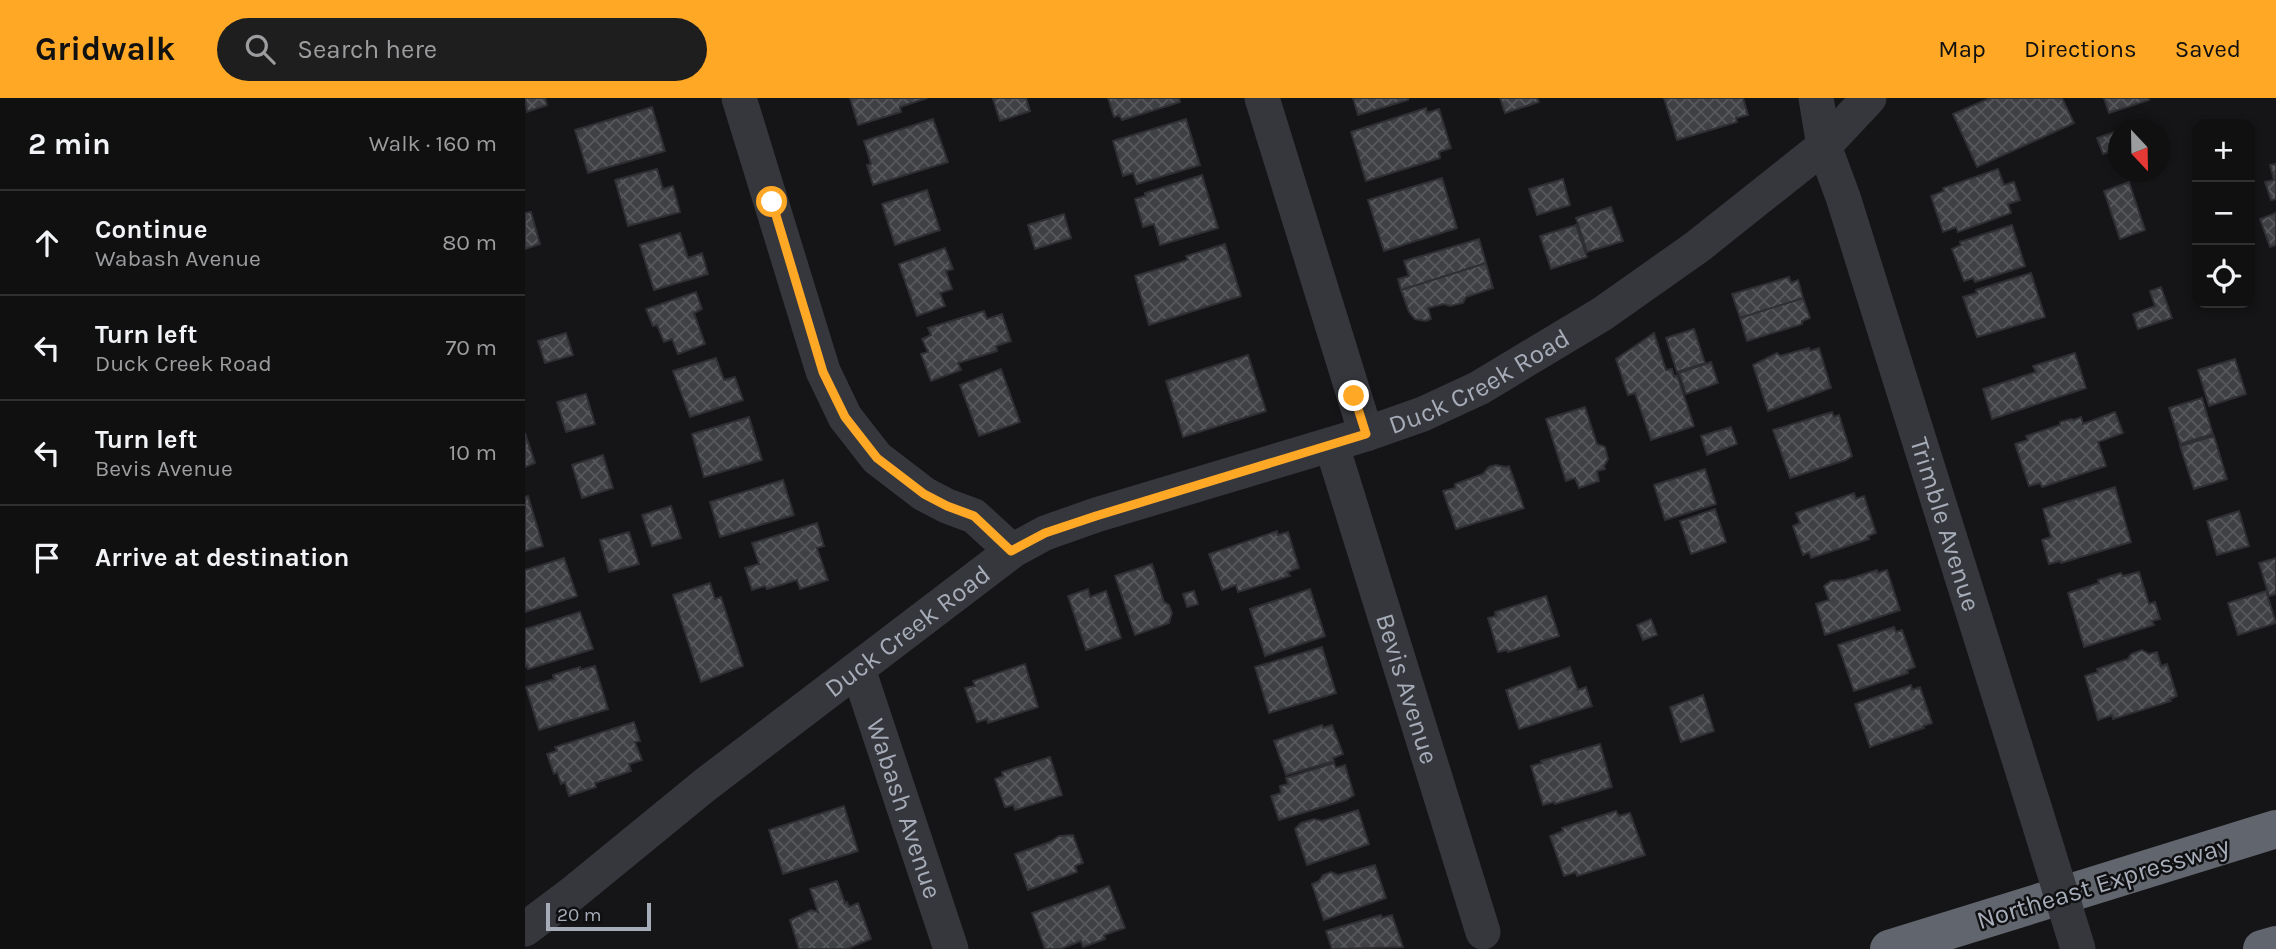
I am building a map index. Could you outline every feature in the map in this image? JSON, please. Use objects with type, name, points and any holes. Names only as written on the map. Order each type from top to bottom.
[{"type":"highway","name":"Northeast Expressway","points":[[1889,949],[2276,829]]},
{"type":"highway","points":[[2262,949],[2276,945]]},
{"type":"street","points":[[739,98],[823,372],[845,417],[877,458],[924,494],[974,516],[1011,551]]},
{"type":"street","points":[[1262,98],[1366,434]]},
{"type":"street","name":"Trimble Avenue","points":[[1816,98],[1824,146],[1843,197],[2078,949]]},
{"type":"street","name":"Duck Creek Road","points":[[525,929],[705,785],[1011,551],[1045,533],[1096,516],[1332,446],[1423,414],[1479,388],[1602,313],[1697,247],[1824,146],[1869,98]]},
{"type":"street","name":"Bevis Avenue","points":[[1332,446],[1483,932]]},
{"type":"street","name":"Wabash Avenue","points":[[858,668],[951,949]]},
{"type":"building","points":[[525,98],[545,98],[547,105],[527,112]]},
{"type":"building","points":[[850,98],[927,98],[900,107],[901,112],[858,125]]},
{"type":"building","points":[[1026,98],[1030,111],[1000,121],[993,99]]},
{"type":"building","points":[[1108,98],[1179,98],[1180,102],[1122,120],[1119,115],[1114,117]]},
{"type":"building","points":[[1353,98],[1408,98],[1408,100],[1358,115]]},
{"type":"building","points":[[1500,98],[1537,98],[1539,102],[1505,113]]},
{"type":"building","points":[[1664,98],[1743,98],[1748,115],[1736,118],[1737,122],[1677,140]]},
{"type":"building","points":[[1990,98],[2062,98],[2074,123],[1977,167],[1953,114]]},
{"type":"building","points":[[2104,98],[2148,98],[2149,100],[2109,113]]},
{"type":"building","points":[[652,107],[665,151],[588,173],[575,130]]},
{"type":"building","points":[[1426,108],[1427,113],[1439,109],[1451,148],[1439,152],[1440,158],[1366,181],[1351,132]]},
{"type":"building","points":[[933,119],[948,162],[873,185],[867,165],[871,164],[864,141]]},
{"type":"building","points":[[1186,119],[1200,165],[1137,184],[1133,173],[1123,176],[1113,141]]},
{"type":"building","points":[[2108,134],[2108,152],[2103,154],[2097,138]]},
{"type":"building","points":[[2276,164],[2276,199],[2271,200],[2265,182],[2274,180],[2270,165]]},
{"type":"building","points":[[657,169],[663,189],[673,186],[680,212],[628,226],[615,180]]},
{"type":"building","points":[[1998,169],[2004,185],[2014,182],[2020,200],[2008,204],[2011,213],[1958,232],[1956,227],[1943,232],[1931,196],[1944,191],[1943,188]]},
{"type":"building","points":[[1202,175],[1218,228],[1160,245],[1154,224],[1143,227],[1135,199],[1145,196],[1145,193]]},
{"type":"building","points":[[1442,178],[1457,228],[1384,251],[1368,200]]},
{"type":"building","points":[[1563,179],[1570,205],[1537,215],[1529,189]]},
{"type":"building","points":[[2129,182],[2145,230],[2120,239],[2104,191]]},
{"type":"building","points":[[927,190],[940,230],[895,245],[882,204]]},
{"type":"building","points":[[1611,207],[1623,241],[1587,252],[1576,218]]},
{"type":"building","points":[[531,212],[540,244],[525,249],[525,213]]},
{"type":"building","points":[[2276,213],[2276,245],[2270,247],[2260,219]]},
{"type":"building","points":[[1064,214],[1071,238],[1035,249],[1028,225]]},
{"type":"building","points":[[1576,225],[1587,257],[1551,269],[1540,236]]},
{"type":"building","points":[[2012,225],[2025,266],[1975,282],[1973,278],[1964,281],[1952,249],[1961,245],[1960,242]]},
{"type":"building","points":[[680,233],[688,258],[702,253],[708,274],[654,290],[640,245]]},
{"type":"building","points":[[1479,239],[1486,263],[1401,290],[1398,279],[1409,276],[1404,261]]},
{"type":"building","points":[[1225,244],[1241,296],[1149,325],[1135,276],[1188,260],[1186,256]]},
{"type":"building","points":[[945,248],[953,269],[946,271],[952,289],[940,293],[945,306],[917,316],[899,264]]},
{"type":"building","points":[[1486,263],[1493,288],[1466,297],[1463,303],[1428,308],[1431,319],[1426,321],[1415,319],[1409,312],[1401,290]]},
{"type":"building","points":[[2031,273],[2045,317],[1977,337],[1963,297],[1977,293],[1976,290]]},
{"type":"building","points":[[1789,277],[1791,283],[1798,280],[1803,298],[1740,318],[1732,294]]},
{"type":"building","points":[[2161,287],[2172,318],[2138,329],[2133,314],[2155,306],[2150,291]]},
{"type":"building","points":[[696,292],[702,309],[694,313],[705,344],[678,354],[672,339],[664,342],[646,309]]},
{"type":"building","points":[[1803,298],[1810,318],[1802,321],[1802,324],[1747,341],[1740,318]]},
{"type":"building","points":[[984,311],[987,319],[1002,314],[1011,341],[996,346],[997,351],[958,363],[961,370],[931,381],[921,354],[928,352],[922,339],[931,335],[928,328]]},
{"type":"building","points":[[1694,329],[1705,363],[1677,372],[1666,338]]},
{"type":"building","points":[[566,333],[573,355],[545,363],[538,341]]},
{"type":"building","points":[[1654,333],[1666,370],[1672,369],[1674,377],[1677,375],[1694,426],[1651,440],[1635,393],[1628,395],[1616,359]]},
{"type":"building","points":[[1809,348],[1810,351],[1819,348],[1831,388],[1768,411],[1753,365],[1777,353],[1780,356]]},
{"type":"building","points":[[2075,353],[2086,388],[1992,419],[1983,389],[2036,372],[2033,366]]},
{"type":"building","points":[[1248,355],[1266,411],[1183,437],[1166,381]]},
{"type":"building","points":[[716,358],[724,380],[735,377],[743,400],[690,417],[673,371]]},
{"type":"building","points":[[2235,359],[2246,394],[2209,406],[2198,370]]},
{"type":"building","points":[[1711,362],[1718,383],[1686,394],[1679,373]]},
{"type":"building","points":[[1001,369],[1020,422],[979,436],[960,385]]},
{"type":"building","points":[[586,394],[595,424],[566,432],[557,402]]},
{"type":"building","points":[[2202,398],[2213,434],[2180,444],[2169,408]]},
{"type":"building","points":[[1585,407],[1597,444],[1605,447],[1608,459],[1605,469],[1597,471],[1599,481],[1579,488],[1575,478],[1566,481],[1546,419]]},
{"type":"building","points":[[1832,412],[1834,417],[1839,415],[1852,456],[1790,478],[1773,430]]},
{"type":"building","points":[[2115,412],[2123,433],[2098,442],[2106,466],[2042,487],[2040,483],[2029,486],[2015,444],[2028,440],[2026,436],[2060,425],[2060,422],[2081,417],[2083,424]]},
{"type":"building","points":[[749,417],[762,460],[704,477],[692,434]]},
{"type":"building","points":[[1731,427],[1737,444],[1707,455],[1701,436]]},
{"type":"building","points":[[525,433],[535,463],[525,467]]},
{"type":"building","points":[[2214,436],[2227,479],[2194,489],[2180,446]]},
{"type":"building","points":[[603,455],[613,488],[582,498],[572,465]]},
{"type":"building","points":[[1509,466],[1524,508],[1456,529],[1443,491],[1455,488],[1455,484],[1483,474],[1489,467]]},
{"type":"building","points":[[1705,469],[1716,504],[1665,520],[1654,485]]},
{"type":"building","points":[[783,480],[794,515],[720,537],[710,502]]},
{"type":"building","points":[[2115,487],[2131,542],[2061,563],[2049,564],[2042,540],[2051,537],[2043,509]]},
{"type":"building","points":[[1854,493],[1856,499],[1864,496],[1876,533],[1868,536],[1869,539],[1811,558],[1809,552],[1803,555],[1793,526],[1800,523],[1796,513]]},
{"type":"building","points":[[528,496],[543,546],[525,551],[525,497]]},
{"type":"building","points":[[671,506],[681,538],[652,546],[642,515]]},
{"type":"building","points":[[1715,509],[1726,542],[1691,554],[1680,521]]},
{"type":"building","points":[[2239,511],[2249,546],[2217,555],[2207,521]]},
{"type":"building","points":[[817,523],[824,546],[817,548],[828,580],[800,589],[797,580],[767,589],[765,586],[752,590],[745,568],[759,564],[752,543]]},
{"type":"building","points":[[1277,531],[1278,535],[1288,532],[1299,568],[1288,572],[1290,576],[1238,592],[1236,585],[1222,590],[1209,554]]},
{"type":"building","points":[[629,532],[639,564],[609,572],[600,540]]},
{"type":"building","points":[[564,558],[577,596],[525,612],[525,570]]},
{"type":"building","points":[[2276,558],[2276,594],[2269,596],[2259,563]]},
{"type":"building","points":[[1152,564],[1164,602],[1169,605],[1172,613],[1169,623],[1135,635],[1115,576]]},
{"type":"building","points":[[1877,570],[1878,573],[1887,570],[1900,610],[1825,635],[1816,604],[1829,600],[1824,586],[1831,581],[1845,580]]},
{"type":"building","points":[[2139,572],[2149,604],[2155,602],[2160,619],[2152,621],[2154,625],[2084,647],[2068,593],[2121,573],[2123,576]]},
{"type":"building","points":[[710,583],[715,599],[721,597],[743,666],[701,682],[673,595]]},
{"type":"building","points":[[1088,589],[1090,597],[1106,591],[1121,638],[1086,650],[1068,596]]},
{"type":"building","points":[[1310,589],[1325,636],[1265,656],[1250,609]]},
{"type":"building","points":[[1194,591],[1198,604],[1187,607],[1183,594]]},
{"type":"building","points":[[2266,591],[2276,623],[2238,635],[2228,603]]},
{"type":"building","points":[[1546,596],[1559,636],[1508,652],[1498,652],[1488,618],[1496,616],[1495,612]]},
{"type":"building","points":[[580,612],[593,649],[528,669],[525,667],[525,629]]},
{"type":"building","points":[[1651,619],[1657,635],[1643,640],[1637,625]]},
{"type":"building","points":[[1894,627],[1896,632],[1902,630],[1915,667],[1907,670],[1908,673],[1854,691],[1838,645]]},
{"type":"building","points":[[1322,647],[1336,693],[1269,713],[1255,667]]},
{"type":"building","points":[[2142,650],[2149,654],[2157,652],[2161,666],[2167,664],[2177,696],[2170,699],[2171,701],[2113,719],[2112,715],[2098,720],[2085,676],[2128,659],[2131,654]]},
{"type":"building","points":[[1025,664],[1038,707],[988,723],[987,719],[977,722],[965,688],[975,686],[973,681]]},
{"type":"building","points":[[595,666],[608,709],[539,730],[526,687],[554,679],[553,675],[580,667],[580,670]]},
{"type":"building","points":[[1570,667],[1578,690],[1586,687],[1592,706],[1519,729],[1506,690]]},
{"type":"building","points":[[1911,685],[1912,690],[1920,687],[1932,723],[1870,747],[1855,704]]},
{"type":"building","points":[[1703,695],[1714,731],[1681,742],[1670,707]]},
{"type":"building","points":[[634,722],[640,741],[635,742],[642,760],[629,764],[631,771],[595,783],[596,787],[569,796],[565,782],[561,784],[557,772],[554,774],[547,754],[557,751],[555,747]]},
{"type":"building","points":[[1322,725],[1323,728],[1332,725],[1343,754],[1333,758],[1334,761],[1286,775],[1274,741]]},
{"type":"building","points":[[1600,744],[1612,787],[1543,805],[1531,766]]},
{"type":"building","points":[[1050,757],[1062,795],[1015,810],[1013,805],[1005,807],[995,779],[1003,776],[1002,772]]},
{"type":"building","points":[[1334,763],[1336,768],[1345,765],[1354,795],[1346,800],[1279,820],[1271,796],[1281,793],[1280,786],[1288,784],[1286,778]]},
{"type":"building","points":[[844,806],[858,851],[783,874],[769,830]]},
{"type":"building","points":[[1358,810],[1369,844],[1307,865],[1295,829],[1301,823],[1314,819],[1322,821]]},
{"type":"building","points":[[1616,811],[1619,816],[1630,813],[1645,855],[1577,876],[1576,872],[1564,876],[1550,836],[1563,831],[1562,828]]},
{"type":"building","points":[[1073,835],[1083,863],[1075,866],[1077,872],[1028,890],[1015,854],[1050,842],[1059,836]]},
{"type":"building","points":[[1375,865],[1386,898],[1324,920],[1312,884],[1331,872],[1338,875]]},
{"type":"building","points":[[837,881],[845,903],[847,902],[849,907],[858,903],[871,939],[847,949],[799,949],[790,920],[811,910],[818,912],[810,889]]},
{"type":"building","points":[[1109,886],[1125,928],[1104,935],[1105,939],[1083,947],[1081,941],[1060,949],[1045,949],[1032,913]]},
{"type":"building","points":[[1381,915],[1382,918],[1392,915],[1403,947],[1332,949],[1326,931]]},
{"type":"route","points":[[772,202],[823,372],[845,417],[877,458],[924,494],[974,516],[1011,551],[1045,533],[1096,516],[1366,434],[1354,396]]}]
